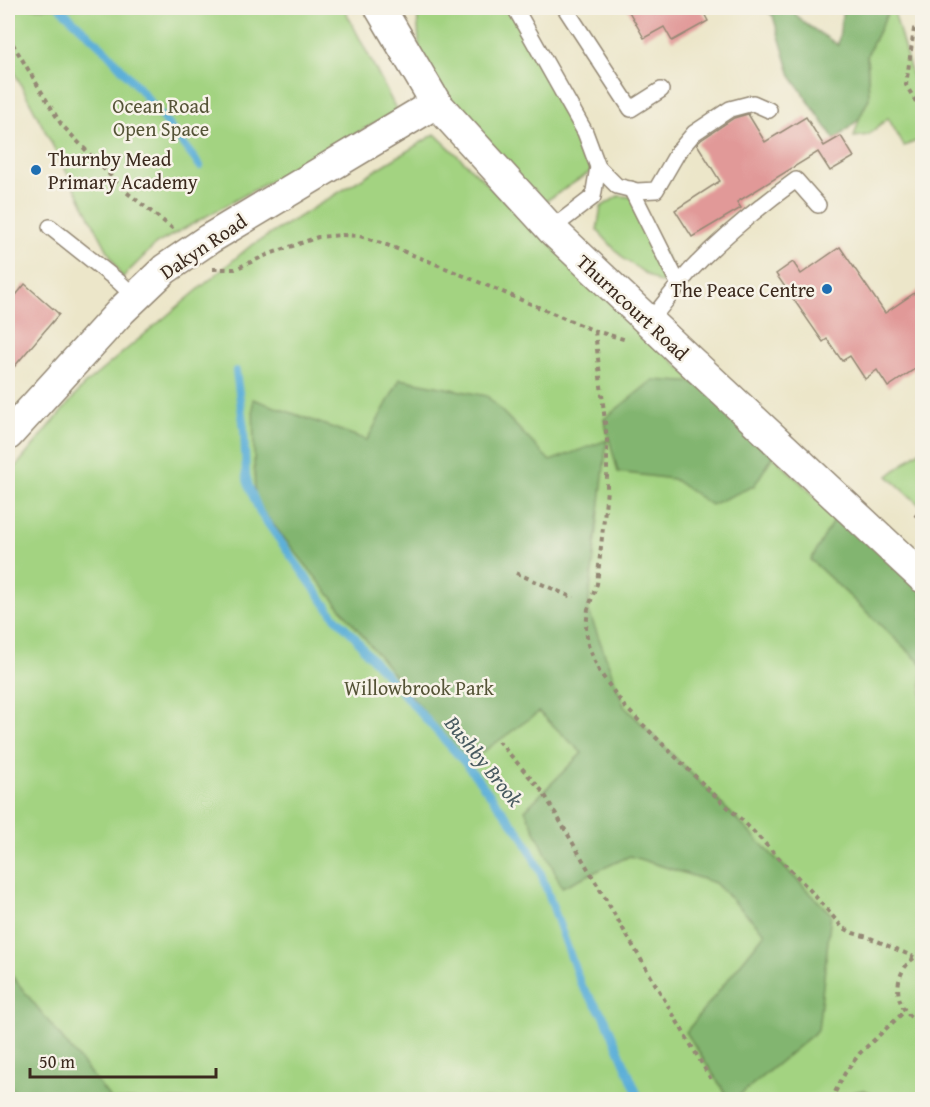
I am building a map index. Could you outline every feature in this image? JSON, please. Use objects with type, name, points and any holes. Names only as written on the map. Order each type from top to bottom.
[{"type":"street","name":"Thurncourt Road","points":[[385,10],[436,103],[551,229],[639,331],[922,577]]},
{"type":"street","name":"Dakyn Road","points":[[8,435],[122,310],[165,269],[204,253],[248,215],[436,103]]},
{"type":"lane","points":[[516,8],[585,132],[598,167],[617,186],[637,191],[656,190],[678,152],[694,133],[730,109],[753,103],[770,110]]},
{"type":"lane","points":[[565,8],[631,109],[660,90]]},
{"type":"lane","points":[[551,229],[593,197],[598,167]]},
{"type":"lane","points":[[639,331],[690,272],[722,240],[796,180],[818,205]]},
{"type":"lane","points":[[631,189],[679,285]]},
{"type":"lane","points":[[50,227],[135,297]]},
{"type":"path","points":[[922,24],[914,29],[906,85],[922,112]]},
{"type":"path","points":[[8,36],[61,124],[125,191],[204,253],[235,269],[318,237],[360,236],[431,262],[595,331],[639,331]]},
{"type":"path","points":[[595,331],[607,440],[607,490],[597,584],[588,609],[585,628],[588,645],[599,671],[624,706],[744,822],[809,889],[842,927],[914,957]]},
{"type":"path","points":[[915,517],[922,509]]},
{"type":"path","points":[[516,573],[574,598]]},
{"type":"path","points":[[498,741],[543,792],[712,1081]]},
{"type":"path","points":[[922,954],[914,957],[903,969],[898,981],[898,996],[905,1011],[922,1024]]},
{"type":"path","points":[[831,1100],[845,1073],[860,1053],[905,1011]]},
{"type":"green space","name":"Ocean Road Open Space","points":[[8,8],[344,8],[397,111],[156,244],[122,278],[8,60]]},
{"type":"green space","points":[[417,8],[515,8],[598,167],[537,207],[421,78]]},
{"type":"green space","points":[[764,8],[790,8],[804,23],[838,45],[843,8],[890,8],[867,55],[869,98],[859,119],[835,140],[791,76],[773,16]]},
{"type":"green space","points":[[890,8],[893,8],[922,111],[922,139],[904,146],[888,118],[868,135],[854,137],[869,98],[867,55]]},
{"type":"green space","name":"Willowbrook Park","points":[[435,134],[922,598],[922,1099],[8,1100],[8,476],[84,385],[249,247]]},
{"type":"green space","points":[[618,196],[635,197],[677,279],[660,283],[624,259],[597,230],[601,207]]},
{"type":"green space","points":[[400,379],[487,396],[550,461],[607,440],[588,609],[624,706],[831,914],[818,1030],[735,1099],[729,1099],[686,1032],[765,933],[715,883],[630,856],[562,887],[525,810],[582,753],[539,712],[466,764],[255,502],[253,399],[367,440]]},
{"type":"green space","points":[[653,380],[715,384],[776,451],[754,486],[711,505],[673,479],[618,472],[604,419]]},
{"type":"green space","points":[[922,449],[922,507],[888,476]]},
{"type":"green space","points":[[839,510],[922,586],[922,664],[811,560]]},
{"type":"green space","points":[[8,971],[111,1099],[20,1099],[8,1083]]},
{"type":"green space","points":[[864,1090],[883,1099],[821,1099]]},
{"type":"building","points":[[627,8],[701,8],[708,21],[672,41],[664,27],[644,38]]},
{"type":"building","points":[[748,114],[765,142],[806,117],[824,146],[841,136],[854,157],[830,171],[818,152],[737,202],[741,208],[692,237],[675,210],[720,181],[697,144],[734,118]]},
{"type":"building","points":[[840,247],[885,313],[922,288],[922,364],[888,387],[877,370],[865,379],[850,356],[842,361],[827,339],[823,342],[776,274],[793,262],[801,274]]},
{"type":"building","points":[[25,284],[59,314],[8,374],[8,305]]},
{"type":"waterway","name":"Bushby Brook","points":[[60,8],[106,51],[144,94],[200,166]]},
{"type":"waterway","name":"Bushby Brook","points":[[236,371],[244,429],[246,475],[260,513],[334,616],[466,764],[523,837],[540,871],[581,985],[605,1018],[640,1100]]},
{"type":"place","name":"Thurnby Mead Primary Academy","points":[[36,170]]},
{"type":"place","name":"The Peace Centre","points":[[827,289]]}]
